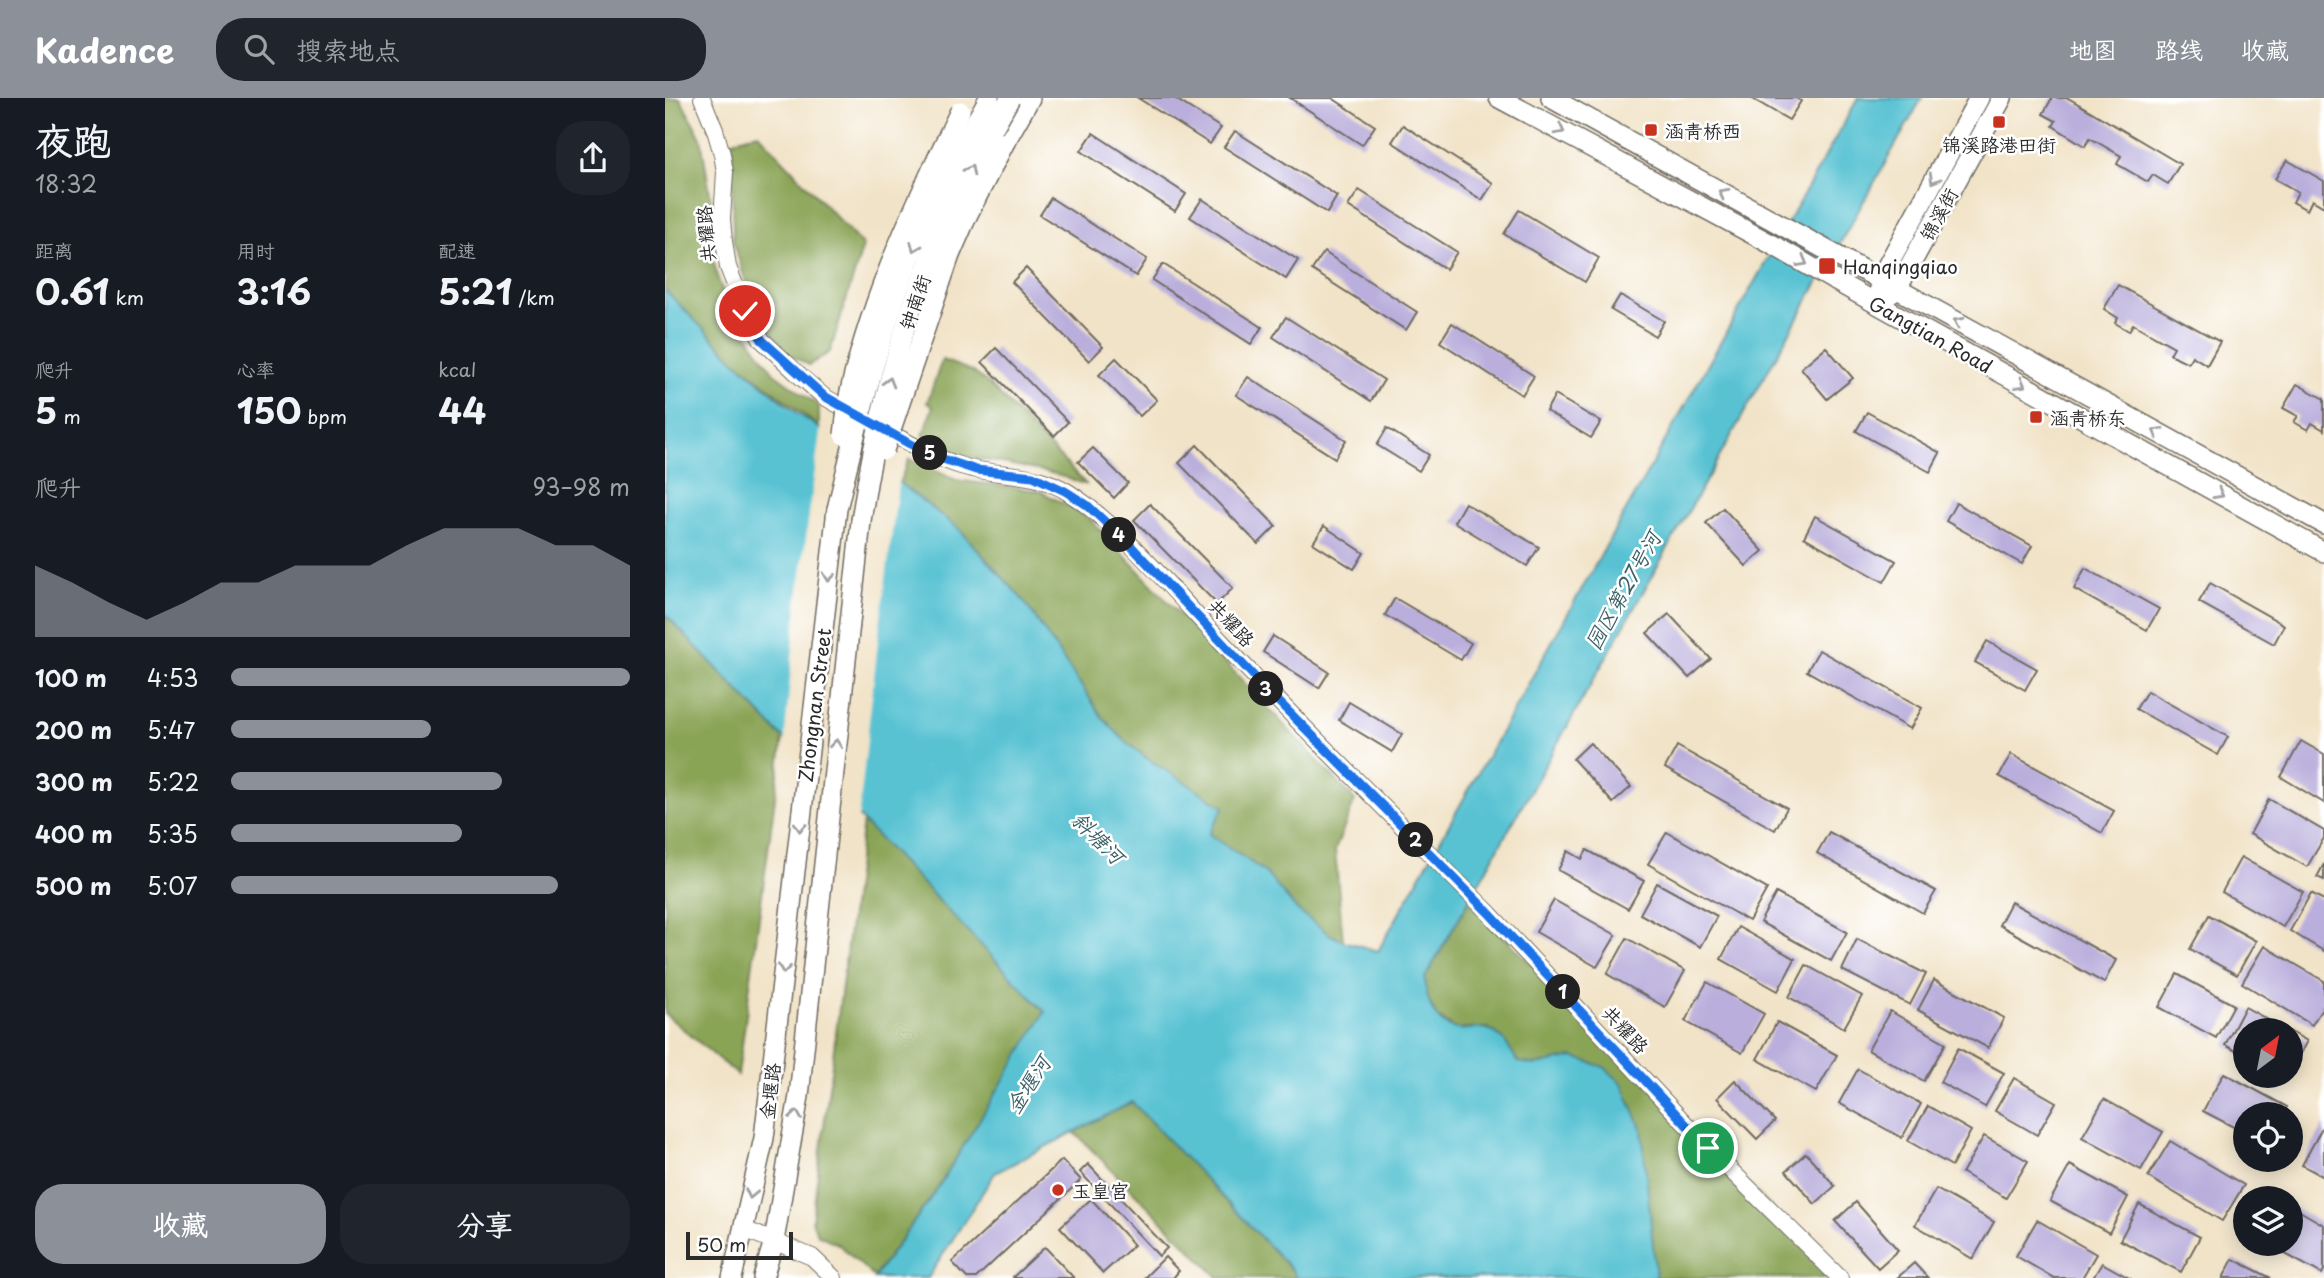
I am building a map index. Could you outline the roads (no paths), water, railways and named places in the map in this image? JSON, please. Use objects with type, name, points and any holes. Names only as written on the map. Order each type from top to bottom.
[{"type":"main road","name":"钟南街","points":[[837,509],[867,385],[899,285],[940,191],[989,98]]},
{"type":"main road","name":"钟南街","points":[[861,521],[871,456],[904,330],[945,221],[1010,98]]},
{"type":"main road","points":[[861,521],[950,255],[967,216],[1030,98]]},
{"type":"main road","name":"Gangtian Road","points":[[1499,98],[1773,246],[2324,552]]},
{"type":"main road","name":"Gangtian Road","points":[[1551,98],[2324,524]]},
{"type":"main road","name":"锦溪街","points":[[1889,284],[1979,98]]},
{"type":"main road","name":"锦溪街","points":[[1877,304],[2002,98]]},
{"type":"main road","points":[[837,509],[850,389],[867,328],[905,229],[964,105]]},
{"type":"main road","name":"Zhongnan Street","points":[[793,901],[837,509]]},
{"type":"main road","name":"Zhongnan Street","points":[[818,910],[861,521]]},
{"type":"main road","name":"金堰路","points":[[731,1278],[764,1138],[793,901]]},
{"type":"main road","name":"金堰路","points":[[763,1278],[774,1241],[799,1096],[818,910]]},
{"type":"street","name":"共耀路","points":[[702,98],[715,130],[725,172],[722,219],[728,267],[741,304],[762,340],[824,396],[910,444],[960,466],[1033,476],[1087,505],[1131,546],[1267,690],[1488,912],[1708,1148],[1840,1278]]},
{"type":"street","points":[[744,1229],[812,1257],[834,1278]]},
{"type":"water","points":[[1858,98],[1922,98],[1425,978],[1432,1010],[1449,1026],[1490,1030],[1503,1039],[1518,1062],[1536,1065],[1573,1057],[1604,1067],[1622,1083],[1642,1130],[1656,1278],[1296,1278],[1293,1271],[1132,1102],[995,1173],[928,1278],[874,1278],[938,1188],[1045,1012],[665,614],[665,290],[734,360],[797,413],[897,481],[959,529],[1024,601],[1103,718],[1145,757],[1224,807],[1209,834],[1265,872],[1298,911],[1329,934],[1378,951]]},
{"type":"place","name":"锦溪路港田街","points":[[1999,122]]},
{"type":"place","name":"涵青桥西","points":[[1651,130]]},
{"type":"place","name":"Hanqingqiao","points":[[1827,266]]},
{"type":"place","name":"涵青桥东","points":[[2036,417]]},
{"type":"place","name":"玉皇宫","points":[[1058,1190]]},
{"type":"water label","name":"园区第27号河","points":[[1622,590]]},
{"type":"water label","name":"斜塘河","points":[[1099,837]]},
{"type":"water label","name":"金堰河","points":[[1027,1084]]}]
